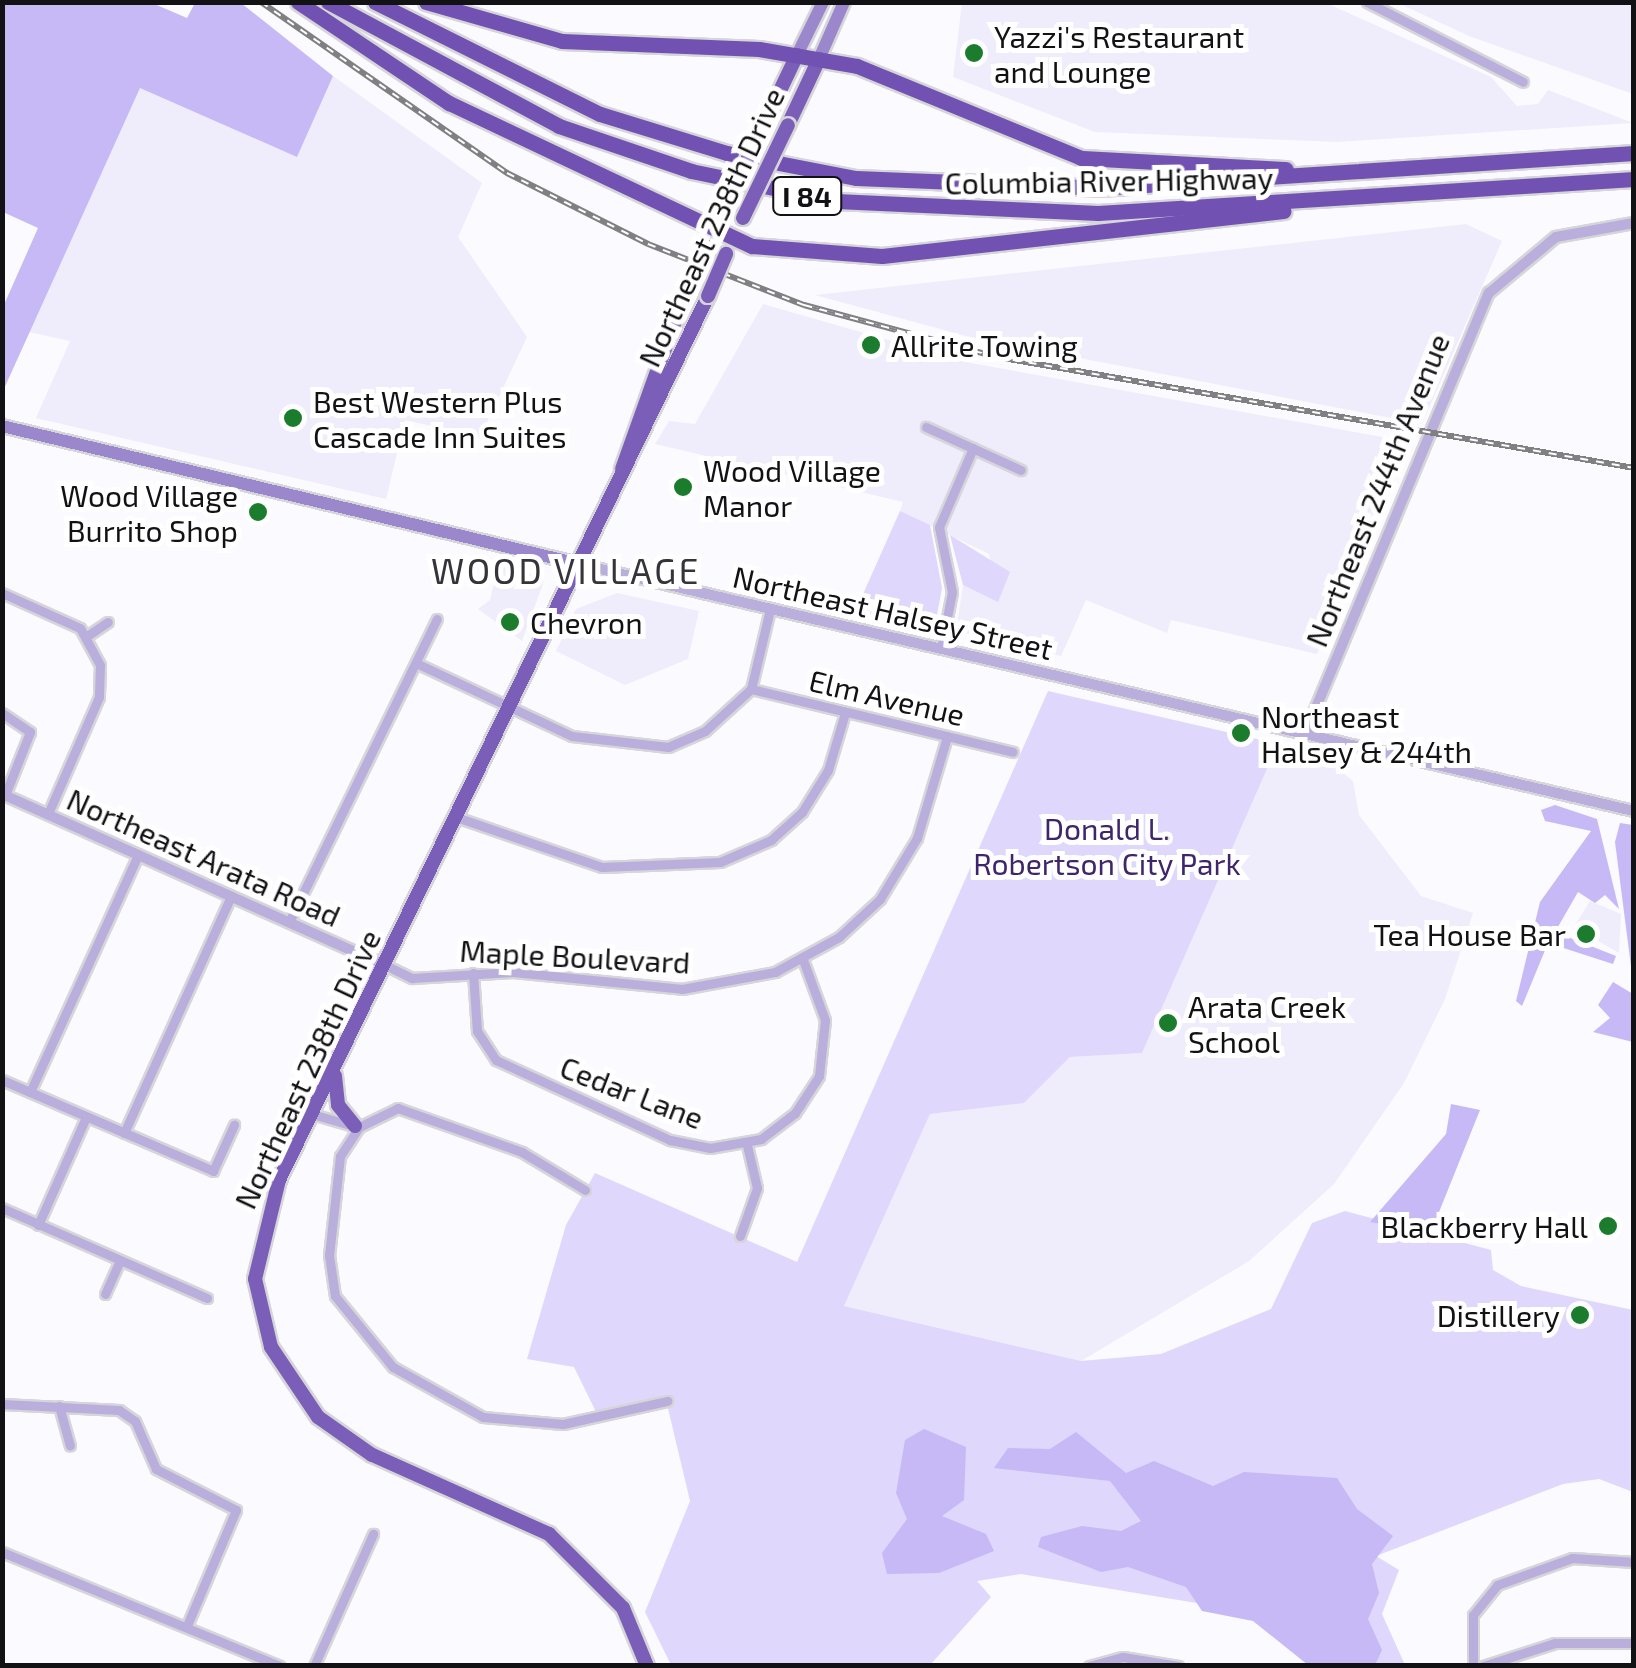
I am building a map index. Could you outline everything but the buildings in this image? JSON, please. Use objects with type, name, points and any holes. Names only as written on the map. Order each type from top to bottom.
[{"type":"highway","points":[[298,2],[449,103],[730,246],[899,255],[1264,216],[1326,201]]},
{"type":"highway","name":"Columbia River Highway","points":[[328,2],[530,114],[769,190],[980,214],[1326,201],[1634,179]]},
{"type":"highway","name":"Columbia River Highway","points":[[375,2],[585,108],[783,166],[1018,189],[1335,174],[1634,153]]},
{"type":"highway","points":[[426,2],[562,41],[797,55],[890,76],[1060,154],[1335,174]]},
{"type":"highway","name":"Northeast 238th Drive","points":[[622,469],[687,288],[797,55]]},
{"type":"highway","name":"Northeast 238th Drive","points":[[647,1666],[623,1608],[549,1534],[352,1444],[286,1377],[256,1280],[272,1197],[819,59]]},
{"type":"highway","points":[[336,1066],[334,1096],[357,1127]]},
{"type":"main road","name":"Northeast 238th Drive","points":[[797,55],[823,2]]},
{"type":"main road","name":"Northeast 238th Drive","points":[[819,59],[844,2]]},
{"type":"main road","name":"Northeast Halsey Street","points":[[2,426],[579,564]]},
{"type":"street","points":[[1367,2],[1523,82]]},
{"type":"street","name":"Northeast 244th Avenue","points":[[1305,734],[1436,408],[1506,271],[1556,236],[1634,223]]},
{"type":"street","points":[[926,427],[1021,470]]},
{"type":"street","points":[[940,649],[952,592],[939,527],[974,448]]},
{"type":"street","name":"Northeast Halsey Street","points":[[579,564],[1634,811]]},
{"type":"street","points":[[2,593],[87,636]]},
{"type":"street","points":[[416,663],[572,736],[656,749],[705,731],[750,688],[770,609]]},
{"type":"street","points":[[289,922],[437,619]]},
{"type":"street","points":[[87,636],[108,622]]},
{"type":"street","points":[[48,814],[99,698],[87,636]]},
{"type":"street","name":"Elm Avenue","points":[[750,688],[1013,752]]},
{"type":"street","points":[[2,713],[30,732],[4,794]]},
{"type":"street","points":[[456,817],[602,867],[720,862],[771,840],[802,812],[828,770],[845,713]]},
{"type":"street","name":"Maple Boulevard","points":[[385,965],[424,976],[473,973],[682,989],[754,979],[803,960],[855,924],[895,877],[917,838],[947,737]]},
{"type":"street","name":"Northeast Arata Road","points":[[4,794],[385,965]]},
{"type":"street","points":[[30,1092],[138,855]]},
{"type":"street","points":[[124,1134],[231,896]]},
{"type":"street","points":[[740,1236],[757,1188],[747,1145],[795,1113],[819,1076],[825,1020],[803,960]]},
{"type":"street","name":"Cedar Lane","points":[[473,973],[476,1031],[506,1067],[680,1143],[747,1145]]},
{"type":"street","points":[[2,1080],[213,1171],[234,1125]]},
{"type":"street","points":[[585,1190],[428,1113],[398,1108],[357,1127],[340,1156],[329,1268],[342,1308],[376,1352],[434,1397],[502,1421],[563,1424],[667,1401]]},
{"type":"street","points":[[312,1114],[357,1127]]},
{"type":"street","points":[[38,1225],[86,1116]]},
{"type":"street","points":[[3,1210],[207,1298]]},
{"type":"street","points":[[105,1294],[120,1261]]},
{"type":"street","points":[[2,1404],[59,1406],[130,1416],[156,1469],[236,1510],[188,1623]]},
{"type":"street","points":[[59,1406],[70,1446]]},
{"type":"street","points":[[314,1666],[373,1534]]},
{"type":"street","points":[[2,1552],[124,1606],[188,1623],[280,1666]]},
{"type":"street","points":[[1473,1666],[1473,1615],[1497,1586],[1572,1558],[1634,1562]]},
{"type":"street","points":[[1483,1666],[1555,1643],[1634,1643]]},
{"type":"street","points":[[1089,1666],[1114,1658],[1178,1666]]},
{"type":"shaded area","points":[[3,2],[152,3],[187,18],[195,3],[241,3],[333,76],[297,157],[140,88],[3,391],[3,307],[38,228],[3,212]]},
{"type":"shaded area","points":[[962,3],[1326,3],[1491,77],[1517,106],[1538,104],[1548,90],[1633,123],[1337,142],[1095,132],[953,77]]},
{"type":"shaded area","points":[[1398,3],[1633,3],[1633,94],[1469,36]]},
{"type":"shaded area","points":[[333,76],[482,183],[458,237],[527,337],[480,437],[405,420],[386,499],[36,418],[70,341],[29,332],[140,88],[297,157]]},
{"type":"shaded area","points":[[1466,224],[1502,241],[1422,424],[966,336],[815,295]]},
{"type":"shaded area","points":[[763,304],[965,362],[1410,442],[1317,654],[1171,620],[1167,633],[1086,600],[1061,656],[956,631],[963,585],[998,601],[989,554],[900,511],[903,502],[655,444],[669,421],[695,424]]},
{"type":"shaded area","name":"Chevron","points":[[500,559],[544,581],[522,641],[478,609],[490,600]]},
{"type":"shaded area","points":[[617,593],[699,611],[688,659],[625,685],[556,651],[576,609]]},
{"type":"shaded area","points":[[1278,744],[1308,745],[1353,781],[1359,815],[1421,896],[1473,913],[1445,999],[1404,1083],[1334,1184],[1249,1261],[1081,1361],[844,1306],[930,1114],[1024,1103],[1070,1057],[1142,1053]]},
{"type":"shaded area","points":[[1555,805],[1597,819],[1619,909],[1605,895],[1595,903],[1578,892],[1555,932],[1616,956],[1613,964],[1548,943],[1522,1006],[1516,1001],[1540,902],[1591,831],[1545,821],[1541,810]]},
{"type":"shaded area","points":[[1620,823],[1633,825],[1633,982],[1615,842]]},
{"type":"shaded area","points":[[1590,901],[1621,914],[1619,953],[1574,927]]},
{"type":"shaded area","points":[[1613,982],[1633,994],[1633,1042],[1593,1032],[1610,1018],[1598,1005]]},
{"type":"shaded area","points":[[1451,1104],[1480,1110],[1431,1232],[1370,1222],[1446,1134]]},
{"type":"shaded area","points":[[924,1429],[966,1447],[964,1500],[942,1516],[986,1534],[994,1551],[939,1573],[887,1574],[882,1553],[907,1519],[896,1493],[905,1440]]},
{"type":"shaded area","points":[[1076,1432],[1126,1473],[1154,1461],[1213,1486],[1244,1472],[1337,1478],[1357,1509],[1393,1536],[1372,1564],[1379,1593],[1368,1619],[1382,1650],[1375,1665],[1308,1665],[1253,1621],[1202,1611],[1186,1587],[1128,1567],[1101,1572],[1038,1547],[1041,1537],[1082,1526],[1121,1531],[1141,1521],[1110,1481],[994,1468],[1008,1448],[1050,1449]]},
{"type":"green space","points":[[900,511],[930,525],[942,588],[935,626],[855,612]]},
{"type":"green space","points":[[950,535],[1010,572],[998,602],[963,585]]},
{"type":"green space","name":"Donald L. Robertson City Park","points":[[1048,691],[1278,744],[1142,1053],[1070,1057],[1024,1103],[930,1114],[844,1306],[1081,1361],[1161,1354],[1271,1309],[1312,1223],[1345,1211],[1491,1250],[1493,1270],[1521,1286],[1633,1310],[1633,1492],[1599,1479],[1563,1484],[1376,1556],[1399,1570],[1382,1614],[1405,1665],[1310,1665],[1284,1598],[1251,1612],[1021,1574],[977,1581],[991,1597],[930,1665],[671,1665],[645,1612],[690,1501],[666,1400],[597,1414],[574,1367],[527,1359],[566,1225],[595,1173],[797,1262]]},
{"type":"railway","points":[[261,2],[507,173],[648,244],[804,305],[997,357],[1634,468]]},
{"type":"place","name":"Yazzi's Restaurant and Lounge","points":[[974,53]]},
{"type":"place","name":"Allrite Towing","points":[[871,345]]},
{"type":"place","name":"Best Western Plus Cascade Inn Suites","points":[[293,418]]},
{"type":"place","name":"Wood Village Manor","points":[[683,487]]},
{"type":"place","name":"Wood Village Burrito Shop","points":[[258,512]]},
{"type":"place","name":"Chevron","points":[[510,622]]},
{"type":"place","name":"Northeast Halsey & 244th","points":[[1241,733]]},
{"type":"place","name":"Tea House Bar","points":[[1586,934]]},
{"type":"place","name":"Arata Creek School","points":[[1168,1023]]},
{"type":"place","name":"Blackberry Hall","points":[[1608,1226]]},
{"type":"place","name":"Distillery","points":[[1580,1315]]},
{"type":"district","name":"WOOD VILLAGE","points":[[566,570]]}]
